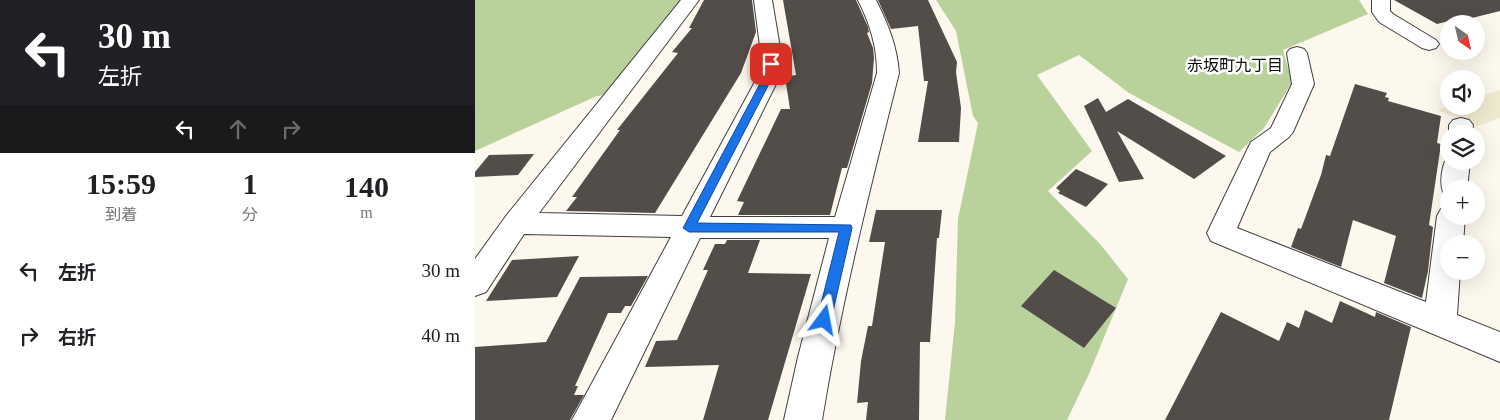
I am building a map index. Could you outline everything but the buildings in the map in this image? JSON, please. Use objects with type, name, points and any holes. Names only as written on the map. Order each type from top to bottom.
[{"type":"street","points":[[475,283],[516,222],[690,0]]},
{"type":"street","points":[[591,420],[768,78],[771,54],[763,0]]},
{"type":"street","points":[[803,420],[815,357],[846,228],[888,73],[888,51],[867,0]]},
{"type":"street","points":[[1381,0],[1381,12],[1386,18],[1429,44]]},
{"type":"street","points":[[1297,53],[1303,84],[1281,132],[1260,148],[1221,233],[1500,347]]},
{"type":"street","points":[[516,222],[689,228],[846,228]]},
{"type":"street","points":[[1440,322],[1450,225]]},
{"type":"shaded area","points":[[1500,90],[1500,118],[1475,125],[1450,115],[1485,115],[1485,95]]},
{"type":"green space","points":[[475,0],[682,0],[606,95],[597,96],[475,151]]},
{"type":"green space","points":[[936,0],[1359,0],[1368,14],[1283,50],[1292,82],[1264,128],[1239,152],[1129,93],[1079,55],[1037,75],[1092,151],[1048,191],[1100,244],[1128,279],[1089,374],[1067,420],[945,420],[955,322],[958,219],[978,123],[973,116],[956,31]]},
{"type":"district","name":"赤坂町九丁目","points":[[1235,65]]},
{"type":"route","points":[[771,64],[768,78],[689,228],[846,228],[824,320]]}]
